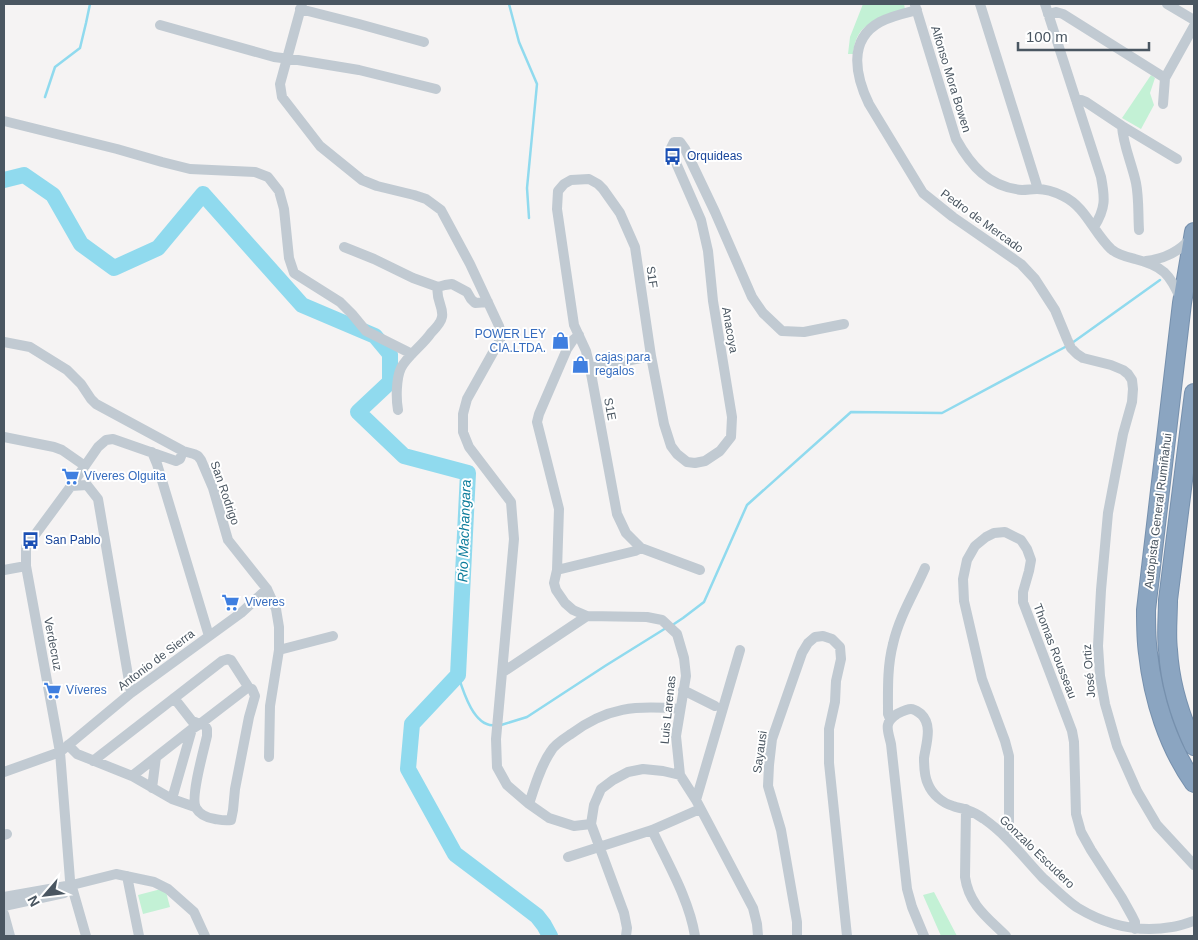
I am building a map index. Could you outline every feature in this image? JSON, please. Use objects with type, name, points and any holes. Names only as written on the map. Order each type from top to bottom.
[{"type":"highway","name":"Autopista General Rumiñahui","points":[[1193,783],[1180,761],[1168,733],[1154,692],[1148,652],[1146,610],[1182,303],[1194,234]]},
{"type":"highway","name":"Autopista General Rumiñahui","points":[[1194,393],[1168,600],[1167,629],[1170,668],[1177,703],[1194,746]]},
{"type":"street","points":[[980,4],[1038,189]]},
{"type":"street","points":[[1045,4],[1101,177],[1102,216],[1094,227]]},
{"type":"street","points":[[1167,4],[1194,20]]},
{"type":"street","points":[[424,42],[301,7],[280,84],[282,97],[320,146],[362,180],[426,199],[441,210],[470,264],[499,326],[500,340],[466,399],[463,414],[463,432],[469,447],[511,502],[514,539],[497,731],[497,767],[507,785],[549,818],[574,826],[591,824]]},
{"type":"street","name":"Alfonso Mora Bowen","points":[[916,7],[956,139],[973,165],[1002,185],[1024,190],[1038,189],[1064,196],[1087,217],[1111,249],[1124,256],[1159,268],[1169,277],[1174,283],[1182,303]]},
{"type":"street","name":"Pedro de Mercado","points":[[916,7],[886,19],[868,31],[865,36],[858,52],[857,62],[866,96],[923,193],[953,217],[1021,264],[1035,278],[1055,310],[1067,339],[1077,354],[1083,358],[1117,367],[1128,374],[1132,380],[1132,402],[1120,451]]},
{"type":"street","points":[[1048,14],[1056,12],[1062,14],[1165,78]]},
{"type":"street","points":[[160,25],[274,57],[359,70],[436,89]]},
{"type":"street","points":[[1163,104],[1165,78],[1194,26]]},
{"type":"street","points":[[1076,100],[1086,102],[1122,126],[1177,158]]},
{"type":"street","points":[[4,121],[190,169],[255,172],[268,178],[279,191],[284,209],[288,258],[294,273],[340,302],[366,331],[412,354]]},
{"type":"street","points":[[1122,126],[1122,134],[1132,164],[1136,185],[1139,230]]},
{"type":"street","name":"Anacoya","points":[[671,446],[687,462],[696,463],[705,460],[720,451],[731,437],[732,417],[712,301],[708,250],[701,220],[673,156],[671,148],[674,142],[680,142],[685,149],[752,297],[763,313],[782,331],[804,332],[844,324]]},
{"type":"street","name":"S1F","points":[[557,210],[558,191],[564,184],[571,180],[589,179],[603,189],[620,214],[635,247],[651,356],[664,424],[671,446]]},
{"type":"street","name":"S1E","points":[[557,210],[574,324],[586,351],[590,368],[617,514],[626,533],[641,548]]},
{"type":"street","points":[[1146,262],[1172,253],[1194,234]]},
{"type":"street","points":[[344,247],[413,278],[438,287],[452,284],[467,292],[470,299],[475,303],[488,302]]},
{"type":"street","points":[[398,410],[399,375],[402,367],[428,338],[442,318],[437,293],[438,287]]},
{"type":"street","points":[[579,335],[567,348],[537,422],[559,509],[554,583],[556,590],[565,603],[573,610],[587,616]]},
{"type":"street","name":"San Rodrigo","points":[[4,342],[30,347],[67,370],[81,384],[91,400],[96,404],[182,451],[198,456],[201,460],[213,488],[228,540],[268,589],[276,609],[279,627],[279,650],[270,706],[269,757]]},
{"type":"street","points":[[590,368],[651,356]]},
{"type":"street","points":[[4,437],[54,447],[62,450],[85,466]]},
{"type":"street","name":"Verdecruz","points":[[86,936],[72,888],[64,748],[26,566],[26,547],[98,446],[106,440],[113,439],[152,452]]},
{"type":"street","points":[[152,452],[176,461],[180,459],[182,451]]},
{"type":"street","name":"José Ortiz","points":[[1120,451],[1108,513],[1101,590],[1098,646],[1100,676],[1105,704],[1116,746],[1137,791],[1157,825],[1194,865]]},
{"type":"street","points":[[152,452],[209,636]]},
{"type":"street","points":[[71,486],[87,485],[98,499],[131,693]]},
{"type":"street","name":"Thomas Rousseau","points":[[1006,837],[1009,827],[1009,756],[982,679],[964,601],[963,579],[967,560],[975,546],[986,536],[1005,532],[1021,540],[1031,560],[1030,571],[1022,597],[1072,731],[1076,814],[1081,832],[1122,898],[1135,922],[1135,929]]},
{"type":"street","points":[[556,570],[635,552],[641,548],[700,570]]},
{"type":"street","points":[[4,570],[26,566]]},
{"type":"street","points":[[924,936],[907,890],[888,729],[890,719],[888,714],[889,666],[893,643],[900,622],[925,568]]},
{"type":"street","name":"Antonio de Sierra","points":[[4,772],[64,748],[131,693],[241,613],[268,589]]},
{"type":"street","points":[[503,672],[587,616]]},
{"type":"street","name":"Luis Larenas","points":[[587,616],[647,616],[662,620],[677,634],[684,658],[686,676],[676,736],[680,775],[753,908],[758,936]]},
{"type":"street","points":[[279,650],[333,636]]},
{"type":"street","name":"Sayausi","points":[[797,936],[797,922],[781,830],[768,786],[772,739],[802,653],[808,643],[816,637],[823,636],[832,639],[840,647],[841,659],[829,729],[829,764],[847,936]]},
{"type":"street","points":[[568,857],[652,830],[698,805],[740,650]]},
{"type":"street","points":[[64,748],[93,761],[132,776],[172,799],[195,807],[201,814],[210,818],[225,821],[231,820],[255,696],[231,660],[228,659],[217,664],[93,761]]},
{"type":"street","points":[[132,776],[249,688]]},
{"type":"street","points":[[683,690],[715,706]]},
{"type":"street","points":[[174,698],[196,726]]},
{"type":"street","points":[[529,804],[539,774],[551,750],[586,723],[604,714],[630,708],[656,707],[680,709]]},
{"type":"street","name":"Gonzalo Escudero","points":[[890,719],[904,710],[912,709],[924,717],[928,738],[924,759],[925,774],[928,785],[933,793],[941,801],[966,809],[983,818],[1006,837],[1044,878],[1076,907],[1109,924],[1135,929],[1173,927],[1194,921]]},
{"type":"street","points":[[195,807],[194,795],[207,736],[207,728],[204,724],[196,726]]},
{"type":"street","points":[[172,799],[196,726]]},
{"type":"street","points":[[152,788],[156,757]]},
{"type":"street","points":[[626,936],[627,928],[624,914],[591,824],[594,805],[601,789],[628,772],[643,769],[680,775]]},
{"type":"street","points":[[966,809],[965,878],[967,888],[972,900],[980,911],[1006,936]]},
{"type":"street","points":[[652,830],[685,900],[692,919],[695,936]]},
{"type":"street","points":[[4,906],[116,874],[154,882],[168,889],[194,912],[205,936]]},
{"type":"street","points":[[127,876],[139,936]]},
{"type":"street","points":[[4,897],[72,888]]},
{"type":"street","points":[[4,914],[10,936]]},
{"type":"green space","points":[[863,4],[904,4],[905,9],[865,27],[859,33],[853,54],[848,54],[850,37]]},
{"type":"green space","points":[[1151,75],[1155,78],[1150,93],[1154,105],[1141,129],[1122,118]]},
{"type":"green space","points":[[165,888],[170,907],[143,914],[138,895]]},
{"type":"green space","points":[[934,892],[957,936],[941,936],[923,895]]},
{"type":"waterway","points":[[45,97],[55,67],[80,48],[90,4]]},
{"type":"waterway","points":[[509,4],[519,42],[537,84],[527,188],[529,218]]},
{"type":"waterway","name":"Rio Machangara","points":[[4,180],[24,175],[53,195],[81,244],[114,268],[158,248],[203,194],[302,305],[375,336],[390,354],[390,382],[358,412],[404,456],[468,473],[458,675],[412,724],[408,769],[455,854],[537,916],[550,936]]},
{"type":"waterway","points":[[1072,343],[1160,280]]},
{"type":"waterway","points":[[671,626],[704,602],[747,505],[851,412],[942,413],[1067,346]]},
{"type":"waterway","points":[[501,725],[527,717],[666,628]]},
{"type":"waterway","points":[[458,675],[466,699],[475,715],[481,721],[495,725]]},
{"type":"place","name":"Orquideas","points":[[673,156]]},
{"type":"place","name":"POWER LEY CIA.LTDA.","points":[[560,341]]},
{"type":"place","name":"cajas para regalos","points":[[581,364]]},
{"type":"place","name":"Víveres Olguita","points":[[70,476]]},
{"type":"place","name":"San Pablo","points":[[31,540]]},
{"type":"place","name":"Viveres","points":[[231,602]]},
{"type":"place","name":"Víveres","points":[[52,690]]}]
